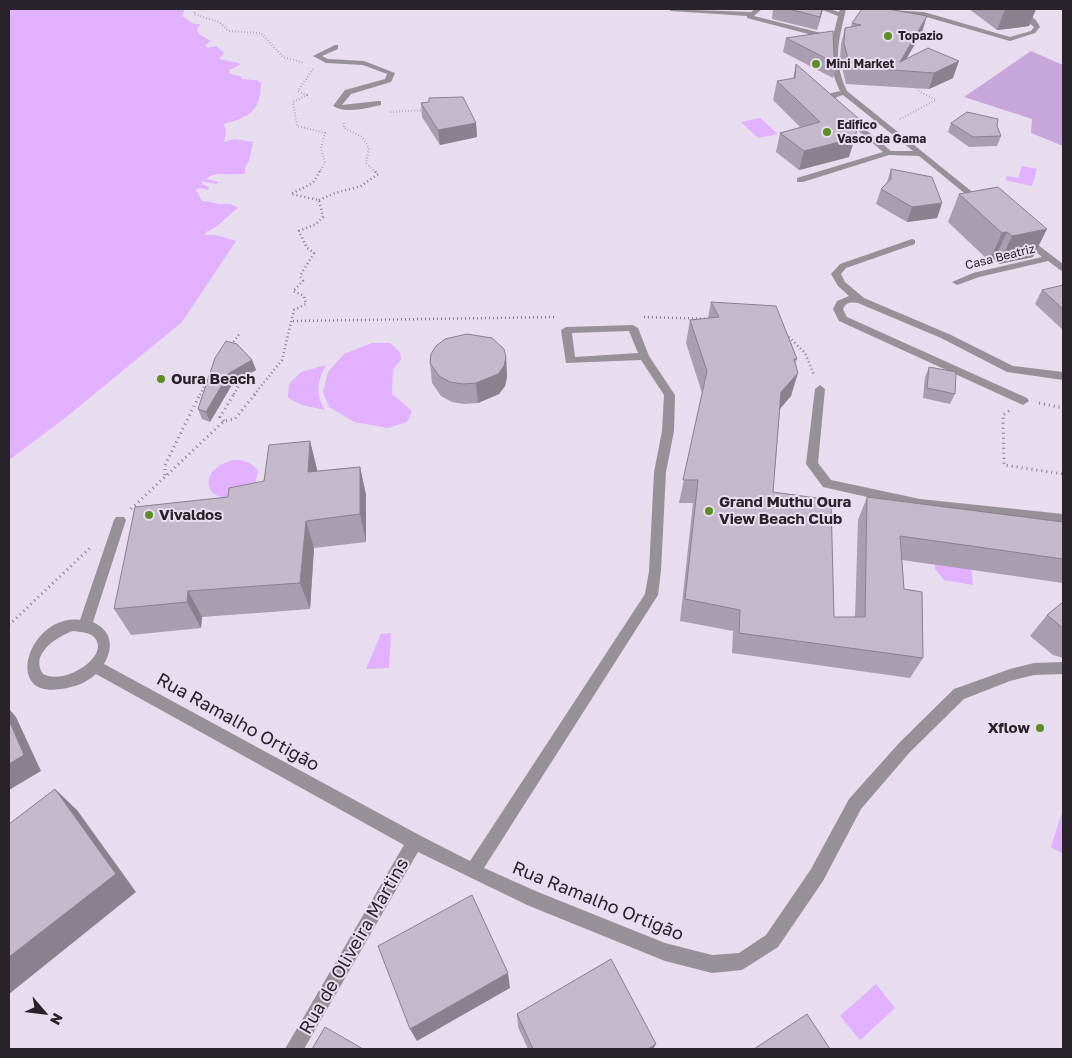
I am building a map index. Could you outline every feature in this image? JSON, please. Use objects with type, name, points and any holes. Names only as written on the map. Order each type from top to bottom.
[{"type":"street","points":[[671,9],[756,11]]},
{"type":"street","points":[[823,9],[842,12],[832,57],[836,77],[844,92],[990,209]]},
{"type":"street","points":[[871,9],[924,14],[1010,38],[1033,32],[1037,27],[1035,23],[1015,9]]},
{"type":"street","points":[[756,11],[749,18],[835,39]]},
{"type":"street","points":[[1000,36],[1019,28]]},
{"type":"street","points":[[335,47],[317,56],[326,61],[364,63],[391,73],[388,80],[348,92],[337,106],[344,108],[378,103]]},
{"type":"street","points":[[844,92],[834,95],[828,101],[889,153]]},
{"type":"street","points":[[800,180],[889,153],[922,154]]},
{"type":"street","points":[[1020,234],[1063,269]]},
{"type":"street","points":[[912,242],[843,266],[836,274],[841,284],[860,300],[945,336],[1011,369],[1063,376]]},
{"type":"street","name":"Casa Beatriz","points":[[958,282],[976,275],[1049,258]]},
{"type":"street","points":[[860,300],[849,299],[841,303],[838,309],[843,319],[1023,401]]},
{"type":"street","points":[[473,871],[650,595],[655,571],[660,472],[668,431],[670,395],[644,356],[632,328],[566,330],[570,361],[644,356]]},
{"type":"street","points":[[820,389],[812,464],[827,484],[920,504],[1063,519]]},
{"type":"street","points":[[85,625],[120,520]]},
{"type":"street","points":[[73,625],[85,625],[100,632],[104,640],[102,656],[96,667],[82,678],[62,684],[50,684],[40,680],[32,667],[33,658],[38,647],[49,636],[73,625]]},
{"type":"street","name":"Rua Ramalho Ortigão","points":[[96,667],[415,842],[533,900],[665,952],[712,964],[742,961],[772,941],[817,875],[855,804],[905,747],[960,694],[1010,675],[1034,670],[1063,668]]},
{"type":"street","name":"Rua de Oliveira Martins","points":[[294,1049],[415,842]]},
{"type":"path","points":[[9,625],[224,421],[235,419],[282,360],[293,321],[294,310],[306,304],[304,296],[293,291],[303,281],[300,276],[306,271],[308,261],[314,253],[307,248],[299,231],[316,224],[323,217],[318,200],[310,196],[302,198],[291,194],[313,183],[325,163],[321,148],[324,133],[297,126],[293,102],[307,95],[298,91],[313,69],[307,63],[283,58],[274,45],[261,33],[229,31],[219,22],[194,14],[195,9]]},
{"type":"path","points":[[898,120],[936,100],[916,89],[913,79]]},
{"type":"path","points":[[318,200],[361,186],[378,174],[366,163],[370,148],[362,138],[344,128],[345,124],[343,122],[346,116],[344,108]]},
{"type":"path","points":[[388,112],[424,110]]},
{"type":"path","points":[[293,321],[562,317]]},
{"type":"path","points":[[638,317],[719,319]]},
{"type":"path","points":[[781,329],[804,353],[820,389]]},
{"type":"path","points":[[229,346],[240,333]]},
{"type":"path","points":[[165,476],[165,465],[205,382],[215,368]]},
{"type":"path","points":[[205,382],[214,383]]},
{"type":"path","points":[[224,421],[220,417],[238,386],[232,385]]},
{"type":"path","points":[[1063,408],[1023,401],[1003,415],[1004,465],[1063,474]]},
{"type":"shaded area","points":[[9,9],[185,9],[182,16],[194,24],[200,24],[197,30],[199,34],[211,41],[205,45],[208,48],[216,46],[224,53],[219,59],[239,63],[240,65],[229,70],[230,74],[240,76],[242,79],[257,80],[261,83],[259,101],[252,112],[240,119],[224,124],[226,133],[224,142],[234,139],[253,142],[245,173],[210,176],[206,179],[219,182],[216,184],[202,181],[202,184],[209,187],[208,190],[200,188],[196,190],[202,201],[231,204],[238,208],[215,228],[206,232],[205,235],[215,235],[236,241],[182,322],[65,418],[9,460]]},
{"type":"shaded area","points":[[1031,51],[1063,65],[1063,146],[1031,133],[1032,119],[964,97]]},
{"type":"shaded area","points":[[760,118],[778,134],[758,138],[741,122]]},
{"type":"shaded area","points":[[1022,166],[1037,169],[1032,186],[1005,180],[1007,176],[1018,178]]},
{"type":"shaded area","points":[[372,343],[390,343],[400,352],[401,360],[393,369],[392,394],[412,411],[407,422],[388,428],[354,422],[329,407],[323,392],[328,372],[344,354]]},
{"type":"shaded area","points":[[326,365],[318,388],[325,410],[302,405],[288,398],[289,384],[301,372]]},
{"type":"shaded area","points":[[234,460],[248,462],[256,468],[258,471],[255,484],[235,496],[225,497],[217,495],[211,491],[209,478],[213,471],[222,464]]},
{"type":"shaded area","points":[[935,558],[971,564],[973,585],[944,580],[935,569]]},
{"type":"shaded area","points":[[391,633],[389,668],[366,669],[381,634]]},
{"type":"shaded area","points":[[1063,809],[1063,854],[1051,847]]},
{"type":"shaded area","points":[[876,984],[895,1008],[860,1040],[840,1016]]},
{"type":"building","points":[[789,9],[822,9],[820,17]]},
{"type":"building","points":[[862,9],[888,9],[927,16],[900,62],[928,48],[959,61],[934,73],[850,67],[844,43],[845,28],[861,25],[852,23]]},
{"type":"building","points":[[833,31],[834,56],[837,64],[786,38]]},
{"type":"building","points":[[796,64],[859,119],[855,138],[804,151],[780,133],[820,122],[777,81],[795,78]]},
{"type":"building","points":[[463,97],[476,123],[438,130],[421,103],[429,102],[429,98]]},
{"type":"building","points":[[967,112],[998,119],[997,126],[1001,136],[973,137],[951,123]]},
{"type":"building","points":[[891,169],[932,177],[942,203],[912,207],[881,189],[891,179]]},
{"type":"building","points":[[998,187],[1047,229],[1012,236],[1007,232],[1002,233],[959,194]]},
{"type":"building","points":[[1063,285],[1063,309],[1042,290]]},
{"type":"building","points":[[711,302],[776,306],[797,359],[794,359],[798,373],[781,392],[773,492],[831,500],[834,617],[865,617],[867,497],[1063,522],[1063,559],[900,536],[904,589],[922,592],[923,658],[739,633],[740,610],[685,599],[698,480],[683,480],[707,371],[690,320],[719,317]]},
{"type":"building","points":[[467,334],[492,338],[504,349],[506,357],[504,366],[498,374],[476,383],[450,382],[439,376],[430,363],[431,354],[436,346],[445,339]]},
{"type":"building","points":[[226,341],[237,344],[252,360],[229,373],[206,412],[198,409],[215,358]]},
{"type":"building","points":[[929,367],[956,372],[955,394],[927,388]]},
{"type":"building","points":[[310,441],[308,472],[360,467],[360,514],[306,521],[300,583],[188,591],[187,602],[114,609],[135,507],[228,497],[229,488],[264,481],[269,445]]},
{"type":"building","points":[[1063,602],[1063,628],[1047,615]]},
{"type":"building","points":[[9,720],[24,755],[9,764]]},
{"type":"building","points":[[55,789],[116,874],[9,957],[9,824]]},
{"type":"building","points":[[472,895],[508,973],[410,1029],[378,946]]},
{"type":"building","points":[[611,959],[656,1044],[648,1049],[533,1049],[517,1014]]},
{"type":"building","points":[[807,1014],[830,1049],[754,1049]]},
{"type":"building","points":[[325,1027],[363,1049],[312,1049]]},
{"type":"place","name":"Topazio","points":[[888,36]]},
{"type":"place","name":"Mini Market","points":[[816,64]]},
{"type":"place","name":"Edifico Vasco da Gama","points":[[827,132]]},
{"type":"place","name":"Oura Beach","points":[[161,379]]},
{"type":"place","name":"Grand Muthu Oura View Beach Club","points":[[709,511]]},
{"type":"place","name":"Vivaldos","points":[[149,515]]},
{"type":"place","name":"Xflow","points":[[1040,728]]}]
